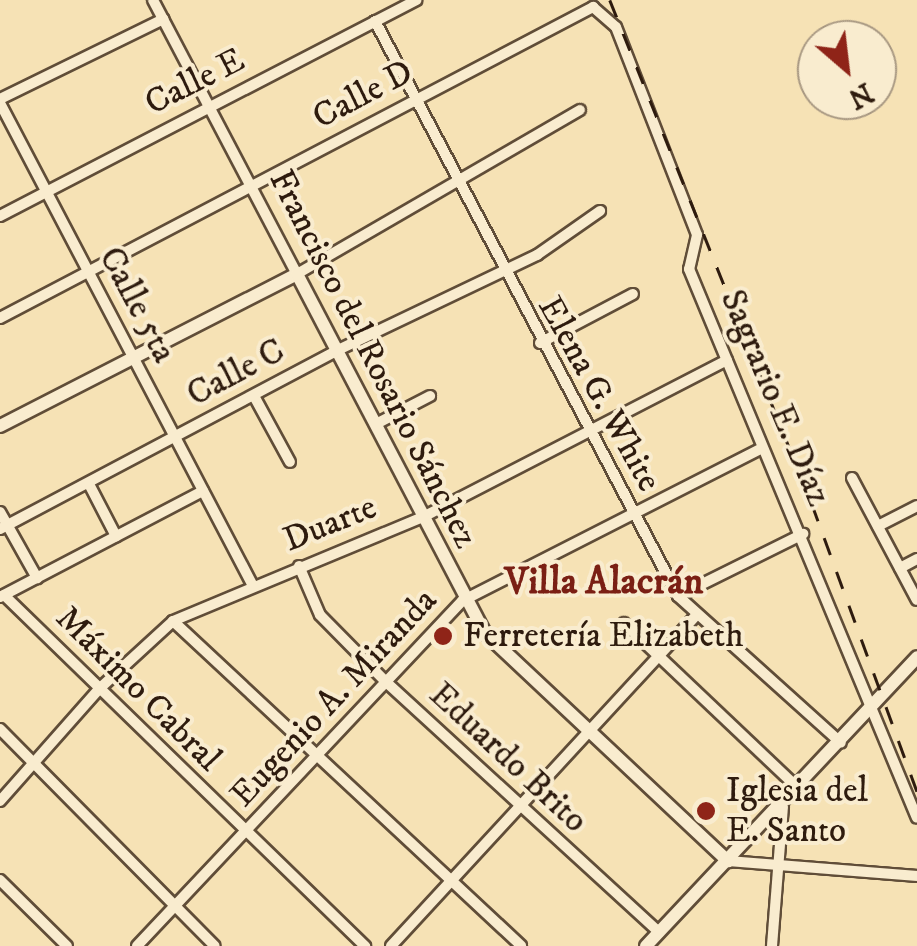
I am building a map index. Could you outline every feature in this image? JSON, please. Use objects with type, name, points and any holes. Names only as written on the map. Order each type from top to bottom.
[{"type":"street","name":"Francisco del Rosario Sánchez","points":[[153,0],[338,350],[462,601],[484,632],[728,861]]},
{"type":"street","name":"Calle E","points":[[0,216],[416,0]]},
{"type":"street","name":"Calle D","points":[[0,318],[591,4]]},
{"type":"street","name":"Sagrario E. Díaz","points":[[591,4],[616,27],[696,235],[689,268],[762,448],[803,534],[917,818]]},
{"type":"street","points":[[0,101],[163,18]]},
{"type":"street","name":"Elena G. White","points":[[375,21],[501,270],[678,596],[695,616],[841,743]]},
{"type":"street","name":"Calle 5ta","points":[[0,101],[253,586]]},
{"type":"street","points":[[0,426],[297,274],[454,179],[580,110]]},
{"type":"street","name":"Calle C","points":[[3,527],[338,350],[537,255],[600,211]]},
{"type":"street","points":[[540,343],[633,294]]},
{"type":"street","name":"Duarte","points":[[0,800],[98,689],[173,622],[298,566],[423,518],[727,360]]},
{"type":"street","points":[[254,396],[290,462]]},
{"type":"street","points":[[376,424],[430,396]]},
{"type":"street","name":"Eugenio A. Miranda","points":[[137,946],[462,601],[762,448]]},
{"type":"street","points":[[852,478],[917,600]]},
{"type":"street","points":[[89,484],[116,536]]},
{"type":"street","points":[[2,596],[203,491]]},
{"type":"street","points":[[878,526],[917,506]]},
{"type":"street","points":[[0,512],[3,527],[37,578]]},
{"type":"street","points":[[678,596],[803,534]]},
{"type":"street","points":[[900,568],[917,559]]},
{"type":"street","name":"Eduardo Brito","points":[[298,566],[320,616],[385,682],[659,932]]},
{"type":"street","name":"Máximo Cabral","points":[[2,596],[364,946]]},
{"type":"street","points":[[391,946],[662,658],[695,616]]},
{"type":"street","points":[[173,622],[522,946]]},
{"type":"street","points":[[624,623],[799,788]]},
{"type":"street","points":[[646,946],[799,788],[917,657]]},
{"type":"street","points":[[0,729],[173,908],[215,946]]},
{"type":"street","points":[[772,946],[782,806]]},
{"type":"street","points":[[728,861],[917,876]]},
{"type":"street","points":[[0,880],[66,946]]},
{"type":"railway","points":[[610,0],[812,504],[917,791]]},
{"type":"place","name":"Ferretería Elizabeth","points":[[443,636]]},
{"type":"place","name":"Iglesia del E. Santo","points":[[706,811]]},
{"type":"district","name":"Villa Alacrán","points":[[604,583]]}]
